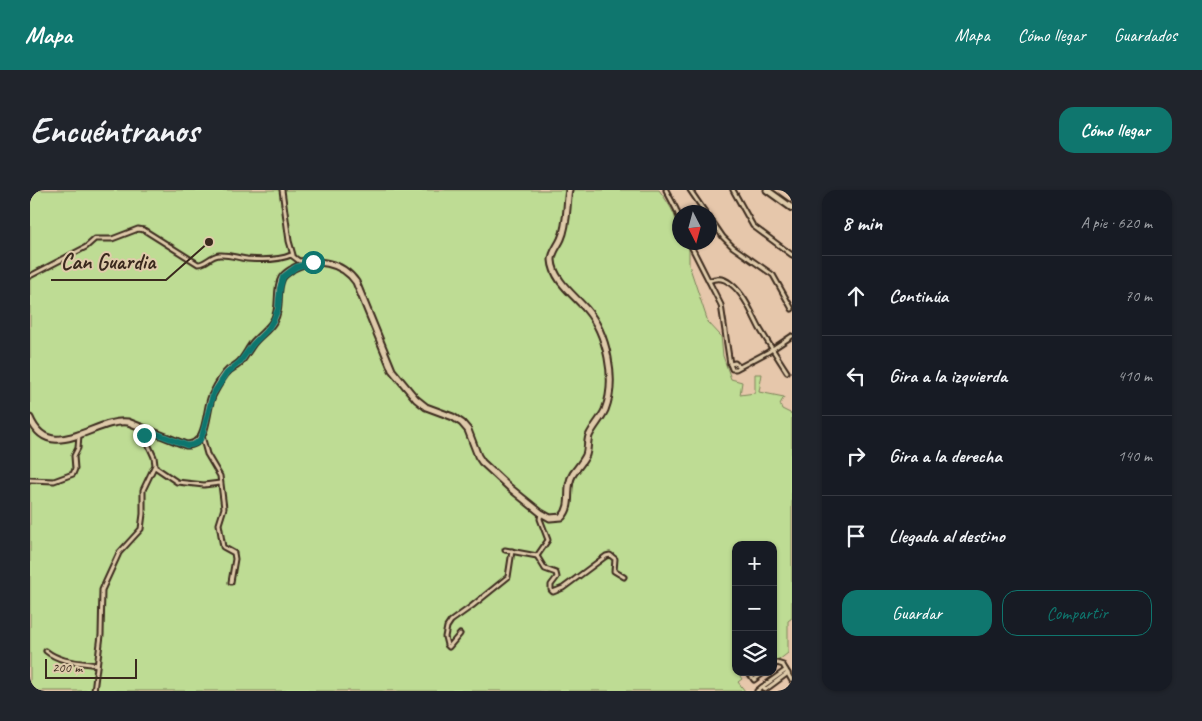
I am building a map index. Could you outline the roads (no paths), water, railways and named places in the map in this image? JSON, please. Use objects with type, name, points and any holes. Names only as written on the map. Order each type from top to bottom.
[{"type":"street","points":[[282,190],[293,256],[299,261],[312,258],[318,259],[320,262]]},
{"type":"street","points":[[30,418],[35,428],[42,434],[52,438],[68,439],[115,422],[128,422],[186,445],[195,444],[202,436],[213,394],[227,373],[240,362],[274,319],[278,309],[283,277],[289,271],[300,266],[310,262],[320,262],[335,266],[348,273],[356,282],[392,370],[416,399],[426,408],[453,417],[462,423],[468,430],[482,462],[541,514],[556,518],[562,517],[567,512],[569,499],[568,484],[583,460],[588,439],[604,410],[611,376],[609,359],[593,319],[565,287],[554,267],[552,259],[562,238],[569,190]]},
{"type":"street","points":[[666,190],[674,205]]},
{"type":"street","points":[[690,190],[700,205]]},
{"type":"street","points":[[733,190],[753,226],[792,255]]},
{"type":"street","points":[[767,190],[792,208]]},
{"type":"street","points":[[717,227],[732,247],[773,275],[792,310]]},
{"type":"street","points":[[30,276],[86,247],[95,239],[118,237],[138,229],[144,230],[198,264],[202,264],[212,257],[220,255],[234,255],[246,259],[280,259],[293,256]]},
{"type":"street","points":[[693,250],[723,310],[726,348],[733,369],[772,350],[790,337],[792,343]]},
{"type":"street","points":[[709,282],[714,279],[720,279],[735,287],[745,301],[772,350],[788,372]]},
{"type":"street","points":[[730,364],[736,363],[739,367]]},
{"type":"street","points":[[94,691],[102,609],[102,590],[119,553],[141,529],[143,512],[142,490],[154,466],[154,457],[146,440],[145,429]]},
{"type":"street","points":[[30,480],[54,481],[73,474],[75,469],[74,456],[78,448],[79,435]]},
{"type":"street","points":[[202,436],[207,454],[220,476],[224,508],[219,524],[220,537],[223,547],[234,553],[235,559],[231,582]]},
{"type":"street","points":[[154,466],[177,482],[220,483]]},
{"type":"street","points":[[536,556],[548,540],[540,518],[541,514]]},
{"type":"street","points":[[505,550],[536,556],[545,569],[556,573],[557,577],[551,585],[553,592],[558,591],[610,555],[615,559],[614,571],[624,577]]},
{"type":"street","points":[[460,634],[449,647],[447,645],[447,627],[451,621],[508,576],[512,551]]},
{"type":"street","points":[[46,652],[54,658],[65,662],[97,665]]},
{"type":"street","points":[[777,663],[781,664],[792,681]]},
{"type":"street","points":[[757,691],[787,672]]},
{"type":"place","name":"Can Guardia","points":[[209,242]]}]
